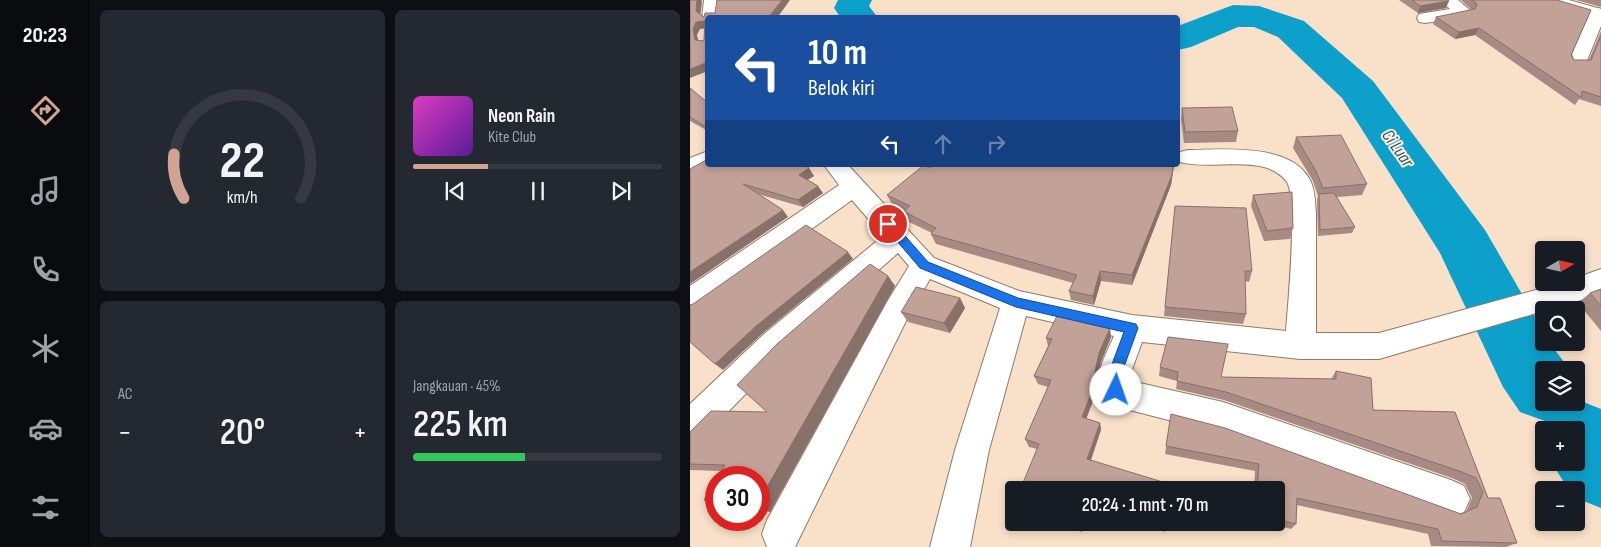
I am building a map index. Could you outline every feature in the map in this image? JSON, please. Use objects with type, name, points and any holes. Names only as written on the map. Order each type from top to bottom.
[{"type":"street","points":[[710,15],[712,0]]},
{"type":"street","points":[[1425,18],[1464,12],[1448,0]]},
{"type":"street","points":[[1561,1],[1599,13],[1577,63]]},
{"type":"street","points":[[1188,158],[1260,160],[1276,163],[1289,171],[1299,182],[1304,212],[1300,346]]},
{"type":"street","points":[[690,167],[705,160]]},
{"type":"street","points":[[690,301],[842,171],[924,265],[1016,302],[1132,328],[1300,346],[1379,346],[1535,303],[1578,290],[1601,280]]},
{"type":"street","points":[[690,427],[775,343],[900,236]]},
{"type":"street","points":[[781,534],[897,311],[924,265]]},
{"type":"street","points":[[950,547],[972,450],[1016,302]]},
{"type":"street","points":[[1132,328],[1114,375],[1116,390],[1122,394],[1223,418],[1451,499]]},
{"type":"building","points":[[690,0],[697,0],[696,11],[704,17],[705,13],[715,13],[717,0],[782,0],[770,15],[705,15],[705,21],[705,63],[690,69]],"holes":[[[705,21],[704,41],[695,40],[693,29],[696,22]]]},
{"type":"building","points":[[1412,0],[1448,0],[1449,1],[1420,6]]},
{"type":"building","points":[[1472,0],[1557,0],[1591,10],[1571,55],[1574,60],[1591,60],[1601,36],[1601,97],[1582,91],[1581,97],[1479,28],[1459,32],[1436,17],[1475,9],[1477,4]]},
{"type":"building","points":[[690,88],[705,100],[705,126],[690,117]]},
{"type":"building","points":[[1232,107],[1238,131],[1185,132],[1182,108]]},
{"type":"building","points":[[1341,135],[1367,184],[1323,188],[1316,171],[1296,137]]},
{"type":"building","points":[[705,161],[705,167],[807,167],[809,168],[799,175],[818,186],[798,200],[743,184],[783,210],[690,272],[690,169]]},
{"type":"building","points":[[922,167],[1173,167],[1172,175],[1132,275],[1100,271],[1093,296],[1069,291],[1077,275],[931,234],[936,228],[903,211],[910,206],[887,195]]},
{"type":"building","points":[[1292,192],[1293,228],[1267,231],[1253,195]]},
{"type":"building","points":[[1334,193],[1355,227],[1320,230],[1319,194]]},
{"type":"building","points":[[1175,206],[1246,208],[1252,271],[1245,271],[1246,314],[1165,307]]},
{"type":"building","points":[[806,225],[848,252],[756,326],[715,364],[690,342],[690,305]]},
{"type":"building","points":[[870,264],[888,276],[770,482],[770,466],[690,464],[690,432],[711,411],[767,412],[737,385],[777,344]]},
{"type":"building","points":[[916,287],[960,298],[944,323],[901,312]]},
{"type":"building","points":[[1601,289],[1601,306],[1590,293]]},
{"type":"building","points":[[1057,316],[1110,328],[1099,353],[1095,372],[1096,381],[1082,417],[1100,423],[1087,459],[1160,481],[1024,481],[1039,444],[1025,439],[1051,380],[1034,376],[1052,339],[1046,338]]},
{"type":"building","points":[[1168,337],[1228,344],[1221,377],[1336,379],[1336,371],[1371,378],[1373,410],[1455,412],[1488,498],[1500,498],[1517,543],[1442,541],[1438,529],[1297,498],[1296,524],[1285,521],[1285,481],[1258,481],[1259,464],[1166,446],[1171,414],[1225,428],[1461,514],[1477,507],[1483,492],[1476,478],[1462,472],[1226,392],[1177,381],[1178,372],[1160,367]]},
{"type":"waterway","name":"Ci Luar","points":[[855,0],[851,8],[858,15]]},
{"type":"waterway","name":"Ci Luar","points":[[1180,38],[1233,16],[1259,17],[1291,29],[1358,90],[1465,245],[1527,366],[1535,377]]},
{"type":"waterway","name":"Ci Luar","points":[[1585,448],[1601,470]]},
{"type":"route","points":[[888,224],[924,265],[1016,302],[1132,328],[1114,375],[1116,390]]}]
